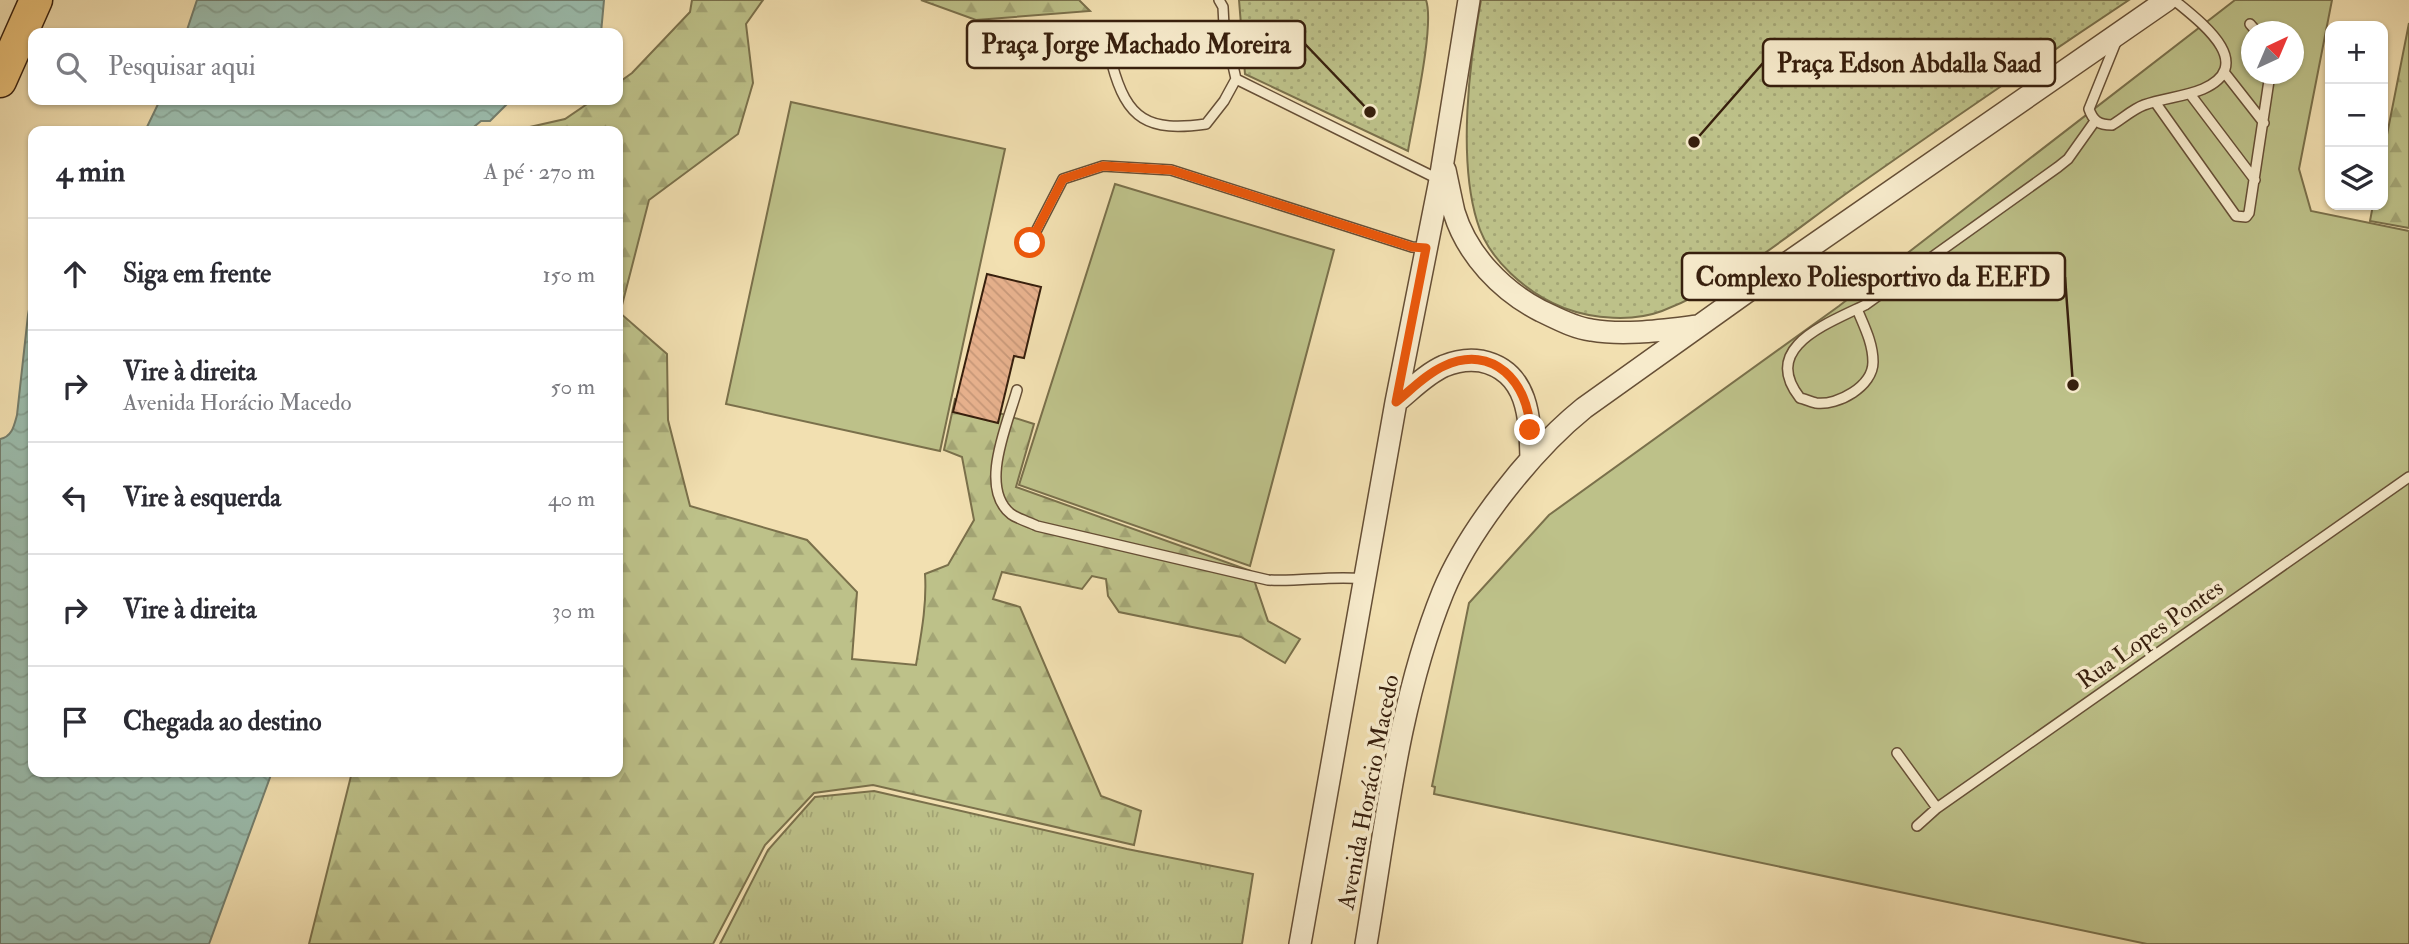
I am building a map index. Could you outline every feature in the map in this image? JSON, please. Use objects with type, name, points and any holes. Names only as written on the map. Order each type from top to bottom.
[{"type":"highway","points":[[0,81],[36,0]]},
{"type":"street","name":"Avenida Horácio Macedo","points":[[1300,944],[1396,402],[1441,171],[1468,0]]},
{"type":"street","name":"Avenida Horácio Macedo","points":[[1366,944],[1405,714],[1431,625],[1457,565],[1474,536],[1531,459],[1564,424],[1584,408],[1783,266],[2167,0]]},
{"type":"street","points":[[1441,171],[1455,215],[1468,241],[1489,274],[1521,300],[1557,319],[1590,330],[1659,331],[1702,325]]},
{"type":"street","points":[[1396,402],[1442,367],[1473,360],[1492,363],[1515,380],[1522,392],[1530,419],[1531,459]]},
{"type":"lane","points":[[1112,64],[1123,99],[1130,110],[1140,118],[1183,127],[1206,124],[1224,102],[1236,79],[1224,26],[1223,7],[1219,0]]},
{"type":"lane","points":[[2119,34],[2089,109],[2095,121],[2104,125],[2112,125],[2141,106],[2205,88],[2224,72],[2226,58],[2220,44],[2210,30],[2174,0]]},
{"type":"lane","points":[[2224,72],[2264,123]]},
{"type":"lane","points":[[1236,79],[1441,171]]},
{"type":"lane","points":[[2155,102],[2236,216],[2246,217],[2255,180],[2269,84]]},
{"type":"lane","points":[[2190,93],[2255,180]]},
{"type":"lane","points":[[1857,309],[1872,347],[1874,366],[1865,383],[1833,402],[1815,403],[1800,398],[1787,376],[1786,365],[1789,355],[1803,340],[1821,327],[1857,309],[2058,167],[2068,159],[2095,121]]},
{"type":"lane","points":[[1030,243],[1063,179],[1103,166],[1171,170],[1412,247],[1426,248]]},
{"type":"lane","points":[[1017,390],[997,461],[995,479],[998,498],[1011,514],[1037,526],[1268,580],[1294,582],[1351,577],[1365,579]]},
{"type":"lane","name":"Rua Lopes Pontes","points":[[1917,827],[1937,808],[2409,477]]},
{"type":"lane","points":[[1897,753],[1937,808]]},
{"type":"green space","points":[[692,0],[763,0],[746,24],[753,83],[738,134],[649,200],[623,301],[623,126],[534,126],[565,119],[586,105],[623,105],[623,79],[690,12]]},
{"type":"green space","points":[[921,0],[1079,0],[1090,11],[976,20]]},
{"type":"green space","points":[[1239,0],[1426,0],[1426,51],[1408,151],[1245,74]]},
{"type":"green space","points":[[1481,0],[2129,0],[1922,140],[1737,272],[1688,300],[1662,311],[1639,317],[1613,318],[1587,315],[1564,308],[1536,294],[1500,262],[1482,235],[1471,196],[1467,140],[1469,81]]},
{"type":"green space","points":[[2235,0],[2332,0],[2328,21],[2325,21],[2325,36],[2299,169],[2311,211],[2409,231],[2409,944],[2147,944],[1434,794],[1435,787],[1432,786],[1469,603],[1549,515],[1839,306]]},
{"type":"green space","points":[[2409,23],[2409,228],[2370,221],[2372,210],[2388,210],[2388,130]]},
{"type":"green space","points":[[791,102],[1005,149],[940,451],[726,404]]},
{"type":"green space","points":[[1115,184],[1334,250],[1250,566],[1019,485]]},
{"type":"green space","points":[[623,316],[667,354],[668,420],[690,506],[807,540],[857,592],[852,659],[916,665],[922,631],[925,574],[948,565],[974,520],[962,457],[944,450],[955,399],[1034,424],[1016,487],[1251,571],[1268,621],[1300,639],[1285,663],[1241,637],[1119,612],[1108,596],[1106,579],[1092,576],[1082,589],[1002,572],[993,599],[1020,607],[1101,796],[1141,811],[1134,845],[873,785],[814,793],[765,845],[713,944],[309,944],[351,777],[623,777]]},
{"type":"green space","points":[[874,791],[1127,849],[1253,874],[1242,944],[720,944],[768,850],[815,797]]},
{"type":"water","points":[[197,0],[604,0],[601,28],[188,28]]},
{"type":"water","points":[[158,105],[506,105],[490,121],[481,121],[475,126],[147,126]]},
{"type":"water","points":[[28,315],[28,777],[270,777],[209,944],[0,944],[0,439],[10,433],[17,415]]},
{"type":"building","points":[[987,274],[1041,287],[1024,358],[1014,356],[998,423],[953,412]]},
{"type":"place","name":"Praça Jorge Machado Moreira","points":[[1370,112]]},
{"type":"place","name":"Praça Edson Abdalla Saad","points":[[1694,142]]},
{"type":"place","name":"Complexo Poliesportivo da EEFD","points":[[2073,385]]},
{"type":"route","points":[[1030,243],[1063,179],[1103,166],[1171,170],[1412,247],[1426,248],[1396,402],[1442,367],[1473,360],[1492,363],[1515,380],[1522,392],[1530,419],[1530,430]]}]
